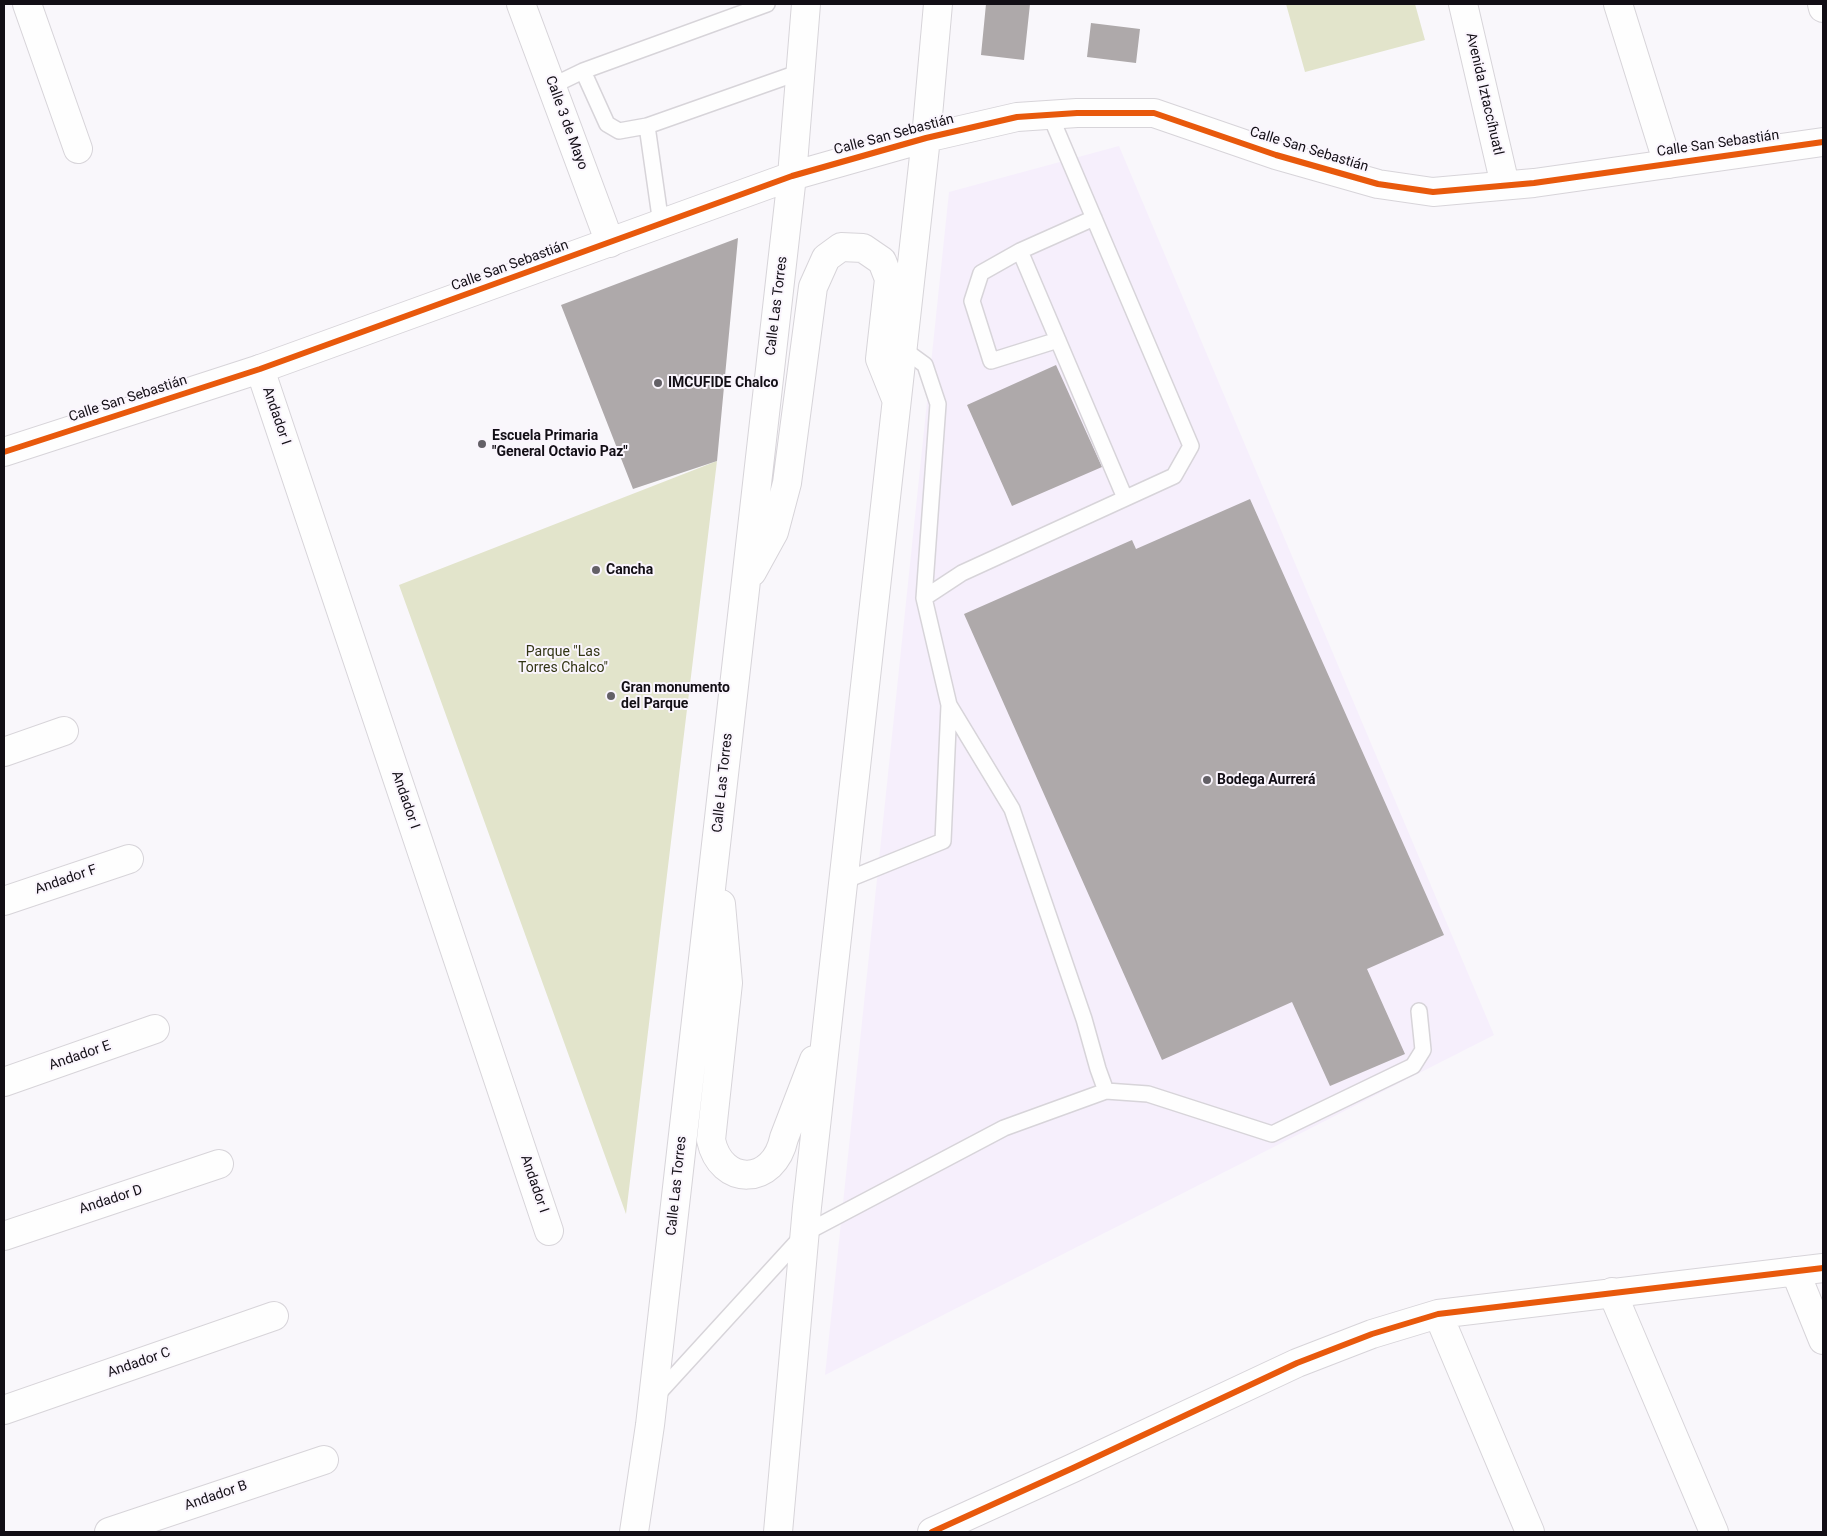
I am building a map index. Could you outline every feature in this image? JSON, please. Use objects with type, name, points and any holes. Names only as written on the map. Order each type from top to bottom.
[{"type":"street","points":[[26,4],[78,149]]},
{"type":"street","name":"Calle 3 de Mayo","points":[[521,4],[610,243]]},
{"type":"street","name":"Calle Las Torres","points":[[634,1532],[653,1398],[792,176],[806,4]]},
{"type":"street","points":[[778,1532],[805,1233],[926,138],[938,4]]},
{"type":"street","name":"Avenida Iztaccíhuatl","points":[[1463,4],[1505,185]]},
{"type":"street","points":[[1618,4],[1668,164]]},
{"type":"street","points":[[1822,4],[1823,8]]},
{"type":"street","name":"Calle San Sebastián","points":[[4,452],[260,369],[792,176],[926,138],[1016,117],[1076,113],[1154,113],[1276,155],[1378,184],[1433,192],[1505,185],[1823,142]]},
{"type":"street","points":[[745,585],[774,532],[787,483],[813,287],[826,258],[841,247],[863,248],[882,261],[890,280],[880,359],[897,403]]},
{"type":"street","name":"Andador I","points":[[260,369],[550,1231]]},
{"type":"street","points":[[4,752],[64,731]]},
{"type":"street","points":[[715,851],[728,983],[711,1140],[714,1152],[720,1162],[730,1170],[742,1174],[754,1173],[766,1169],[775,1161],[781,1150],[827,1028]]},
{"type":"street","name":"Andador F","points":[[4,901],[129,859]]},
{"type":"street","name":"Andador E","points":[[4,1082],[155,1029]]},
{"type":"street","name":"Andador D","points":[[4,1236],[219,1164]]},
{"type":"street","points":[[932,1532],[1297,1363],[1372,1334],[1438,1314],[1823,1268]]},
{"type":"street","points":[[1795,1271],[1823,1340]]},
{"type":"street","points":[[1612,1292],[1714,1532]]},
{"type":"street","points":[[1438,1314],[1530,1532]]},
{"type":"street","name":"Andador C","points":[[4,1410],[274,1316]]},
{"type":"street","name":"Andador B","points":[[109,1532],[324,1460]]},
{"type":"lane","points":[[552,86],[583,72],[768,4]]},
{"type":"lane","points":[[583,72],[607,124],[619,131],[647,126],[800,72]]},
{"type":"lane","points":[[924,598],[962,573],[1174,476],[1191,446],[1050,115]]},
{"type":"lane","points":[[647,126],[661,224]]},
{"type":"lane","points":[[1058,340],[991,362],[972,301],[981,273],[1020,250],[1094,218]]},
{"type":"lane","points":[[1020,250],[1125,498]]},
{"type":"lane","points":[[844,881],[943,841],[949,705],[924,598],[938,404],[925,365],[903,349]]},
{"type":"lane","points":[[949,705],[1012,809],[1084,1019],[1106,1091]]},
{"type":"lane","points":[[653,1398],[805,1233],[1004,1128],[1106,1091],[1148,1094],[1272,1134],[1412,1066],[1423,1050],[1419,1011]]},
{"type":"shaded area","points":[[1119,146],[1494,1035],[825,1375],[949,192]]},
{"type":"green space","points":[[1286,4],[1415,4],[1425,40],[1305,72]]},
{"type":"green space","name":"Parque \"Las Torres Chalco\"","points":[[717,461],[626,1214],[399,585]]},
{"type":"building","points":[[986,4],[1030,4],[1024,60],[981,55]]},
{"type":"building","points":[[1091,23],[1140,29],[1136,63],[1087,57]]},
{"type":"building","name":"IMCUFIDE Chalco","points":[[738,238],[717,461],[633,489],[561,305]]},
{"type":"building","points":[[1056,365],[1102,467],[1012,506],[967,405]]},
{"type":"building","points":[[1250,499],[1444,935],[1367,969],[1405,1054],[1330,1086],[1292,1002],[1162,1060],[964,614],[1132,540],[1136,549]]},
{"type":"cycle path","points":[[4,452],[260,369],[792,176],[926,138],[1017,117],[1077,113],[1154,113],[1276,155],[1378,184],[1433,192],[1534,183],[1823,142]]},
{"type":"cycle path","points":[[932,1532],[1297,1363],[1372,1334],[1438,1314],[1823,1268]]},
{"type":"place","name":"IMCUFIDE Chalco","points":[[658,383]]},
{"type":"place","name":"Escuela Primaria \"General Octavio Paz\"","points":[[482,444]]},
{"type":"place","name":"Cancha","points":[[596,570]]},
{"type":"place","name":"Gran monumento del Parque","points":[[611,696]]},
{"type":"place","name":"Bodega Aurrerá","points":[[1207,780]]}]
